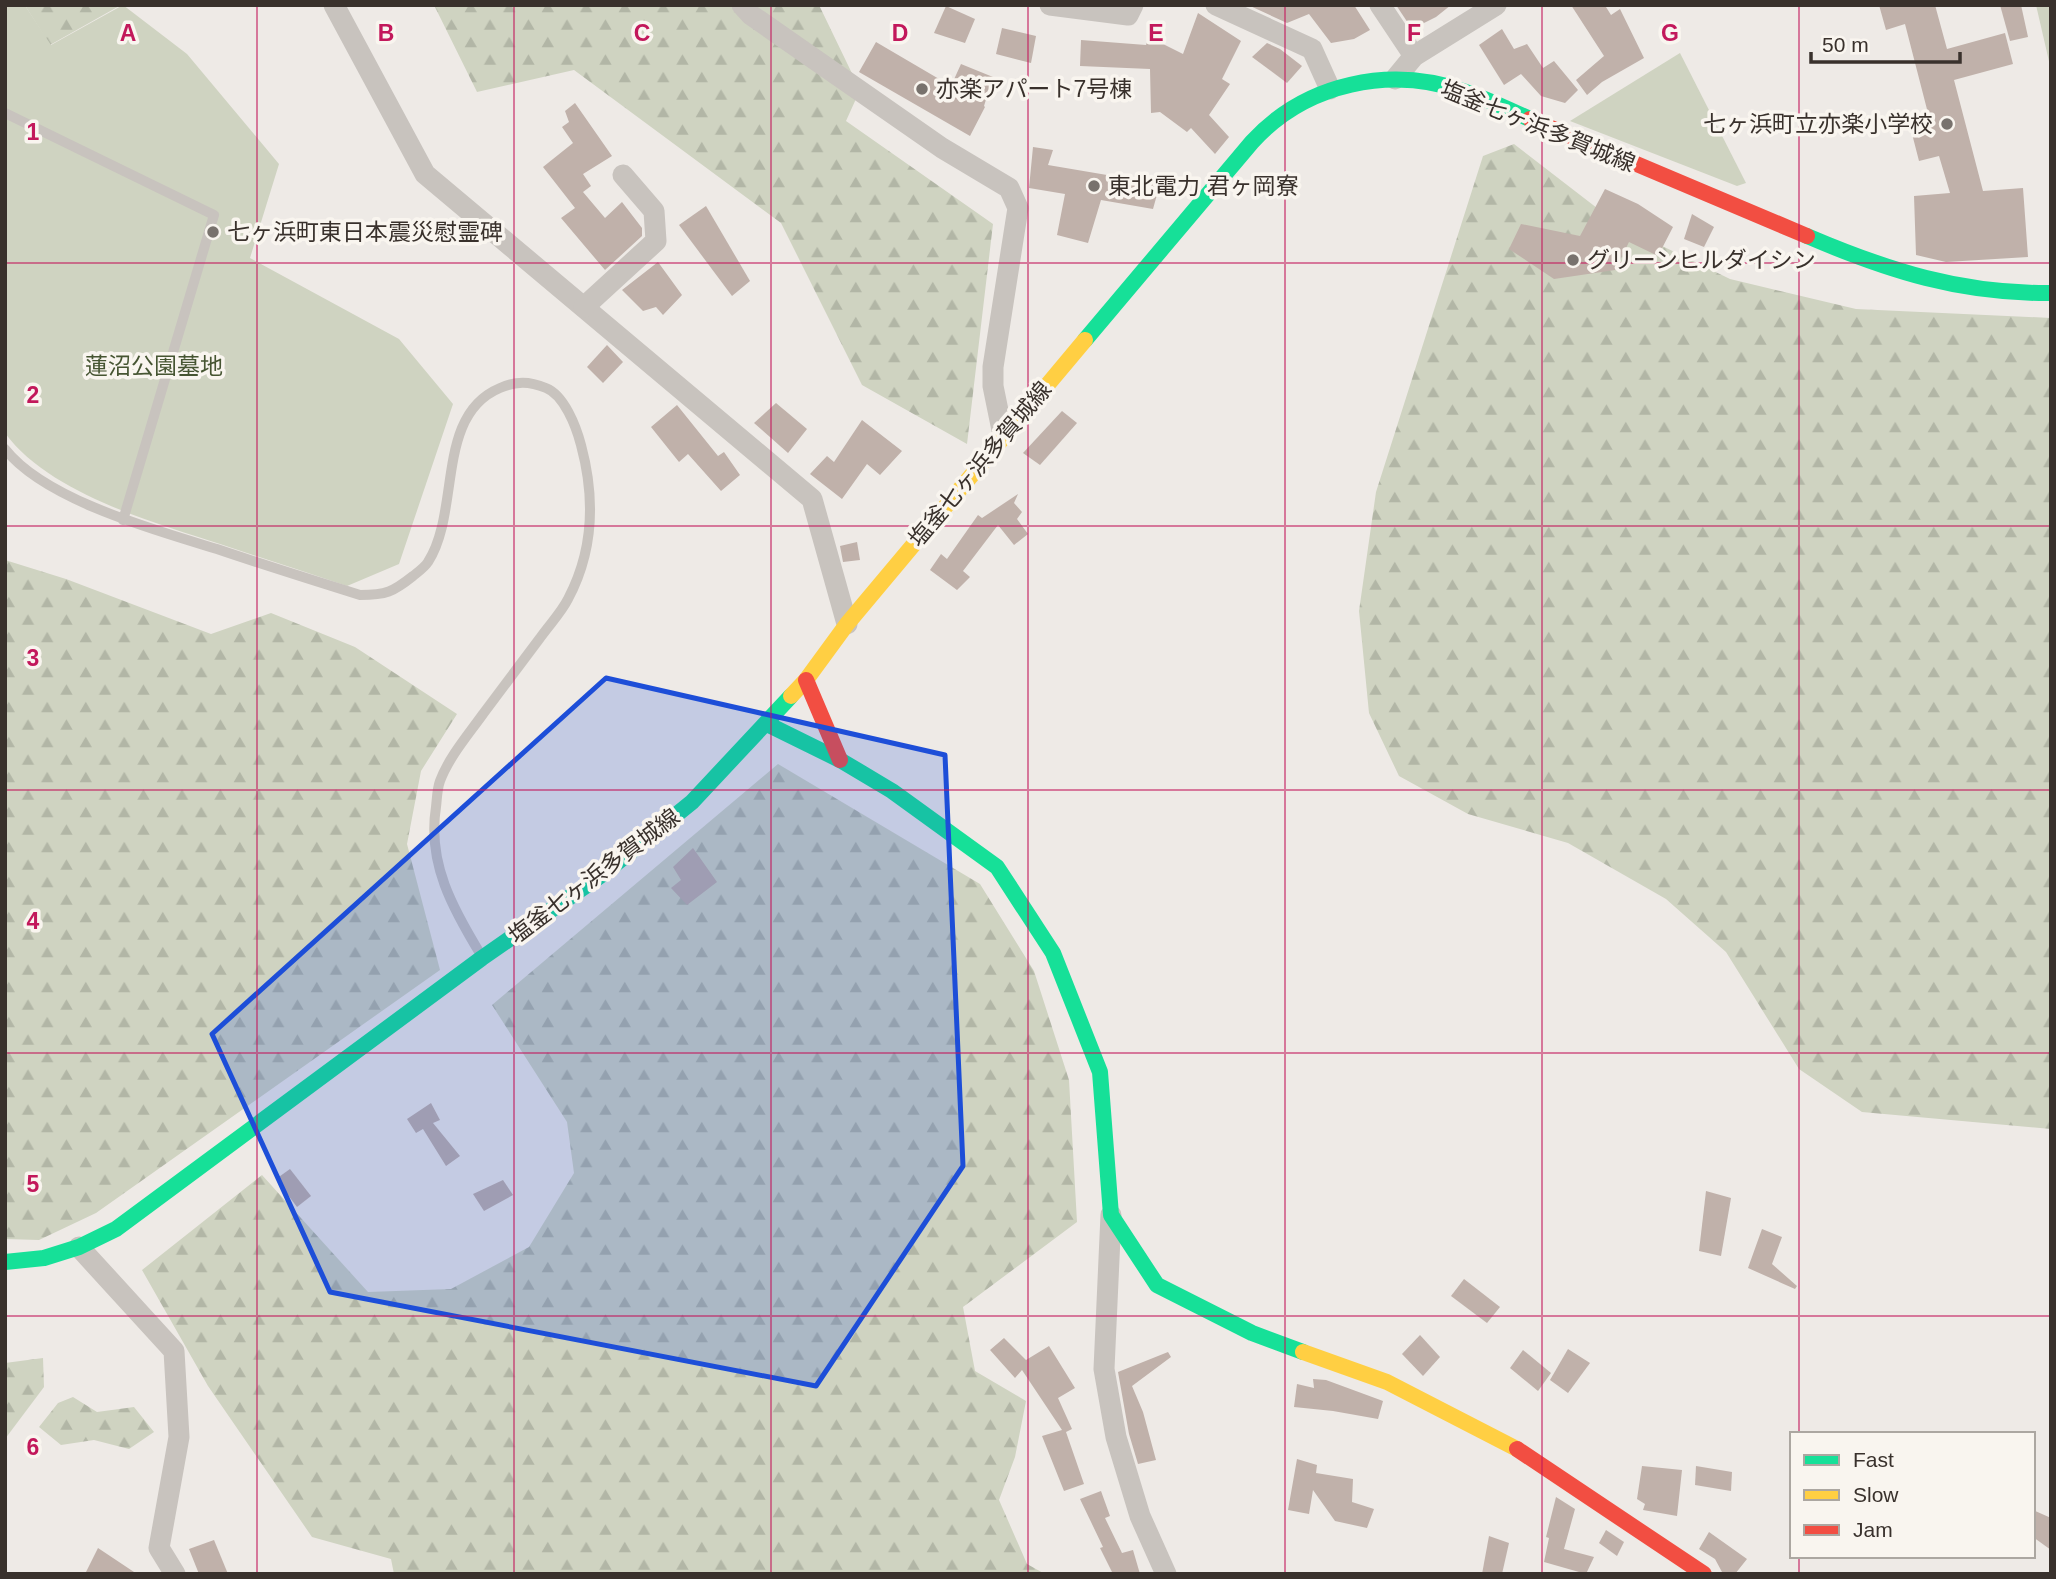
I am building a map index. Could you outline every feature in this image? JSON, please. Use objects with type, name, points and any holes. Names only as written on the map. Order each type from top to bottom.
[{"type":"main road","name":"塩釜七ヶ浜多賀城線","points":[[5,1262],[44,1258],[79,1247],[116,1229],[482,958],[603,874],[692,802],[806,680],[847,624],[1003,435],[1259,134],[1292,107],[1330,89],[1353,83],[1395,79],[1427,82],[1464,91],[1867,262],[1921,278],[1973,289],[2051,293]]},
{"type":"main road","points":[[806,680],[840,760]]},
{"type":"main road","points":[[767,724],[840,760],[892,791],[997,867],[1053,953],[1100,1072],[1111,1215],[1157,1285],[1252,1333],[1387,1382],[1520,1450],[1703,1574]]},
{"type":"street","points":[[334,5],[425,174],[812,499],[847,624]]},
{"type":"street","points":[[742,5],[751,15],[942,148],[1009,188],[1018,208],[993,367],[993,386],[1003,435]]},
{"type":"street","points":[[1050,5],[1128,15],[1133,5]]},
{"type":"street","points":[[1216,5],[1312,49],[1330,89]]},
{"type":"street","points":[[1380,5],[1414,55]]},
{"type":"street","points":[[1395,79],[1414,55],[1496,5]]},
{"type":"street","points":[[584,307],[656,241],[654,211],[623,175]]},
{"type":"street","points":[[1111,1215],[1104,1369],[1116,1437],[1140,1516],[1166,1574]]},
{"type":"street","points":[[79,1247],[174,1351],[179,1437],[159,1548],[175,1574]]},
{"type":"lane","points":[[5,113],[214,215],[123,520]]},
{"type":"lane","points":[[5,449],[16,463],[60,490],[123,520],[360,595],[384,595],[427,564],[437,544],[461,429],[469,412],[487,393],[510,383],[529,382],[550,389],[564,405],[579,439],[588,472],[592,501],[587,542],[580,569],[567,600],[459,747],[440,781],[434,820],[434,851],[443,885],[482,958]]},
{"type":"highlighted area","points":[[606,678],[945,755],[963,1166],[816,1386],[330,1292],[212,1034]]},
{"type":"green space","name":"蓮沼公園墓地","points":[[5,5],[26,7],[51,45],[123,5],[187,54],[279,164],[250,258],[399,339],[453,404],[399,564],[347,586],[164,526],[74,489],[24,454],[5,433]]},
{"type":"green space","points":[[21,5],[121,5],[50,45],[26,7]]},
{"type":"green space","points":[[434,5],[819,5],[860,90],[846,121],[993,224],[967,444],[862,385],[781,223],[574,70],[477,92]]},
{"type":"green space","points":[[2036,5],[2051,5],[2051,70]]},
{"type":"green space","points":[[1680,53],[1746,183],[1737,186],[1570,121]]},
{"type":"green space","points":[[1514,144],[1619,225],[1730,279],[1856,309],[2051,318],[2051,1129],[1862,1112],[1799,1069],[1726,952],[1666,899],[1568,843],[1468,814],[1399,776],[1369,713],[1359,611],[1376,492],[1483,156]]},
{"type":"green space","points":[[5,560],[66,579],[211,634],[271,613],[355,647],[457,714],[421,771],[407,844],[440,970],[96,1213],[39,1240],[5,1239]]},
{"type":"green space","points":[[778,764],[980,884],[1034,971],[1069,1080],[1077,1222],[963,1307],[975,1371],[1026,1401],[1015,1457],[999,1500],[1027,1564],[1045,1574],[394,1574],[391,1559],[312,1537],[208,1386],[142,1270],[262,1175],[368,1292],[451,1289],[529,1247],[574,1173],[567,1122],[492,1005]]},
{"type":"green space","points":[[43,1358],[44,1387],[5,1439],[5,1363]]},
{"type":"green space","points":[[73,1397],[97,1412],[134,1407],[154,1432],[129,1449],[94,1440],[61,1445],[39,1427],[58,1403]]},
{"type":"building","points":[[1248,5],[1354,5],[1370,30],[1354,39],[1331,43],[1309,14],[1287,23]]},
{"type":"building","points":[[1396,5],[1451,5],[1436,17],[1412,29]]},
{"type":"building","points":[[1571,5],[1609,5],[1606,7],[1611,15],[1620,9],[1644,58],[1602,82],[1587,95],[1576,80],[1604,56]]},
{"type":"building","points":[[1879,5],[1935,5],[1947,49],[2005,33],[2013,64],[1954,80],[1983,191],[2023,188],[2028,257],[1946,262],[1916,255],[1914,196],[1950,193],[1939,156],[1919,161],[1910,126],[1930,121],[1905,24],[1886,30]]},
{"type":"building","points":[[2000,5],[2021,5],[2028,37],[2010,41]]},
{"type":"building","points":[[946,6],[975,19],[965,43],[934,33]]},
{"type":"building","points":[[1198,13],[1241,41],[1222,79],[1230,84],[1209,115],[1229,137],[1215,154],[1191,128],[1187,132],[1160,112],[1151,113],[1150,69],[1080,66],[1081,40],[1146,45],[1149,37],[1183,54]]},
{"type":"building","points":[[1002,28],[1036,36],[1031,63],[996,54]]},
{"type":"building","points":[[1502,29],[1514,49],[1527,44],[1543,68],[1554,61],[1578,90],[1565,103],[1541,96],[1521,74],[1504,85],[1479,45]]},
{"type":"building","name":"亦楽アパート7号棟","points":[[876,42],[951,86],[961,64],[993,77],[985,107],[970,136],[859,72]]},
{"type":"building","points":[[1267,43],[1280,49],[1302,66],[1287,83],[1252,57]]},
{"type":"building","points":[[575,103],[612,156],[583,174],[591,186],[583,192],[605,218],[622,202],[642,228],[642,236],[605,270],[561,218],[575,208],[543,167],[573,143],[562,127],[569,122],[565,111]]},
{"type":"building","name":"東北電力 君ヶ岡寮","points":[[1033,147],[1053,150],[1048,165],[1160,184],[1153,209],[1101,200],[1088,243],[1057,235],[1065,194],[1029,188]]},
{"type":"building","points":[[1605,189],[1638,204],[1673,227],[1658,256],[1629,242],[1615,270],[1554,279],[1509,249],[1521,224],[1580,236]]},
{"type":"building","points":[[706,206],[750,281],[732,296],[679,225]]},
{"type":"building","points":[[1692,214],[1714,227],[1704,247],[1684,239]]},
{"type":"building","points":[[658,262],[682,295],[663,315],[656,307],[643,311],[622,290]]},
{"type":"building","points":[[607,345],[623,362],[603,383],[587,367]]},
{"type":"building","points":[[776,403],[807,429],[788,453],[754,423]]},
{"type":"building","points":[[677,405],[718,456],[724,452],[740,475],[721,491],[688,454],[679,462],[651,427]]},
{"type":"building","points":[[1062,411],[1077,423],[1040,465],[1023,453]]},
{"type":"building","points":[[862,420],[902,451],[880,475],[867,464],[842,499],[810,474],[827,456],[834,462]]},
{"type":"building","points":[[1018,494],[1014,503],[1022,512],[1017,519],[1028,534],[1014,545],[998,525],[963,571],[970,577],[957,590],[930,570],[941,554],[947,559],[978,515],[982,518]]},
{"type":"building","points":[[857,542],[860,560],[843,562],[840,546]]},
{"type":"building","points":[[693,848],[717,882],[687,905],[671,888],[681,880],[673,867]]},
{"type":"building","points":[[431,1103],[440,1120],[433,1123],[460,1156],[446,1166],[423,1129],[416,1133],[407,1119]]},
{"type":"building","points":[[290,1169],[311,1196],[297,1207],[276,1179]]},
{"type":"building","points":[[503,1180],[513,1195],[484,1211],[473,1194]]},
{"type":"building","points":[[1706,1191],[1731,1198],[1721,1256],[1699,1251]]},
{"type":"building","points":[[1762,1229],[1782,1237],[1772,1264],[1797,1286],[1795,1289],[1748,1268]]},
{"type":"building","points":[[1464,1279],[1500,1307],[1487,1323],[1451,1296]]},
{"type":"building","points":[[1420,1335],[1440,1357],[1423,1376],[1402,1354]]},
{"type":"building","points":[[1004,1338],[1026,1360],[1049,1346],[1075,1388],[1058,1398],[1072,1429],[1066,1432],[1084,1484],[1064,1491],[1042,1436],[1062,1430],[1022,1370],[1015,1378],[990,1350]]},
{"type":"building","points":[[1568,1349],[1590,1363],[1568,1393],[1550,1380]]},
{"type":"building","points":[[1523,1350],[1551,1373],[1538,1391],[1510,1368]]},
{"type":"building","points":[[1168,1352],[1171,1357],[1132,1386],[1143,1412],[1156,1460],[1138,1464],[1129,1434],[1118,1372]]},
{"type":"building","points":[[1313,1379],[1326,1380],[1383,1401],[1378,1419],[1294,1407],[1297,1384],[1314,1388]]},
{"type":"building","points":[[1297,1459],[1317,1465],[1316,1473],[1353,1479],[1352,1502],[1374,1509],[1367,1528],[1335,1521],[1313,1490],[1309,1514],[1288,1510]]},
{"type":"building","points":[[1642,1466],[1682,1470],[1677,1516],[1643,1510],[1645,1504],[1637,1499]]},
{"type":"building","points":[[1696,1466],[1732,1472],[1731,1491],[1695,1485]]},
{"type":"building","points":[[1101,1491],[1110,1516],[1105,1518],[1122,1553],[1133,1550],[1140,1574],[1113,1574],[1100,1548],[1103,1547],[1080,1499]]},
{"type":"building","points":[[1556,1497],[1575,1509],[1564,1549],[1594,1557],[1586,1574],[1544,1562],[1549,1538],[1546,1537]]},
{"type":"building","points":[[2035,1511],[2051,1518],[2051,1550],[2035,1538]]},
{"type":"building","points":[[1606,1530],[1624,1542],[1617,1556],[1599,1543]]},
{"type":"building","points":[[1709,1532],[1747,1559],[1735,1574],[1722,1572],[1715,1559],[1699,1549]]},
{"type":"building","points":[[1489,1536],[1509,1543],[1502,1574],[1482,1574]]},
{"type":"building","points":[[214,1540],[228,1574],[199,1574],[189,1549]]},
{"type":"building","points":[[98,1548],[137,1574],[85,1574]]},
{"type":"traffic: fast","points":[[1085,340],[1252,142],[1274,122],[1323,93],[1379,80],[1408,80],[1466,92],[1530,119]]},
{"type":"traffic: fast","points":[[1807,236],[1867,260],[1926,278],[1986,289],[2051,293]]},
{"type":"traffic: fast","points":[[5,1262],[44,1258],[79,1247],[116,1229],[482,958],[603,874],[692,802],[791,696]]},
{"type":"traffic: fast","points":[[767,724],[840,760],[892,791],[997,867],[1053,953],[1100,1072],[1111,1215],[1157,1285],[1252,1333],[1303,1352]]},
{"type":"traffic: slow","points":[[791,696],[847,624],[1085,340]]},
{"type":"traffic: slow","points":[[1303,1352],[1387,1382],[1517,1449]]},
{"type":"traffic: jam","points":[[1530,119],[1807,236]]},
{"type":"traffic: jam","points":[[806,680],[840,760]]},
{"type":"traffic: jam","points":[[1517,1449],[1704,1574]]},
{"type":"place","name":"亦楽アパート7号棟","points":[[922,89]]},
{"type":"place","name":"七ヶ浜町立亦楽小学校","points":[[1947,124]]},
{"type":"place","name":"東北電力 君ヶ岡寮","points":[[1094,186]]},
{"type":"place","name":"七ヶ浜町東日本震災慰霊碑","points":[[213,232]]},
{"type":"place","name":"グリーンヒルダイシン","points":[[1573,260]]}]
